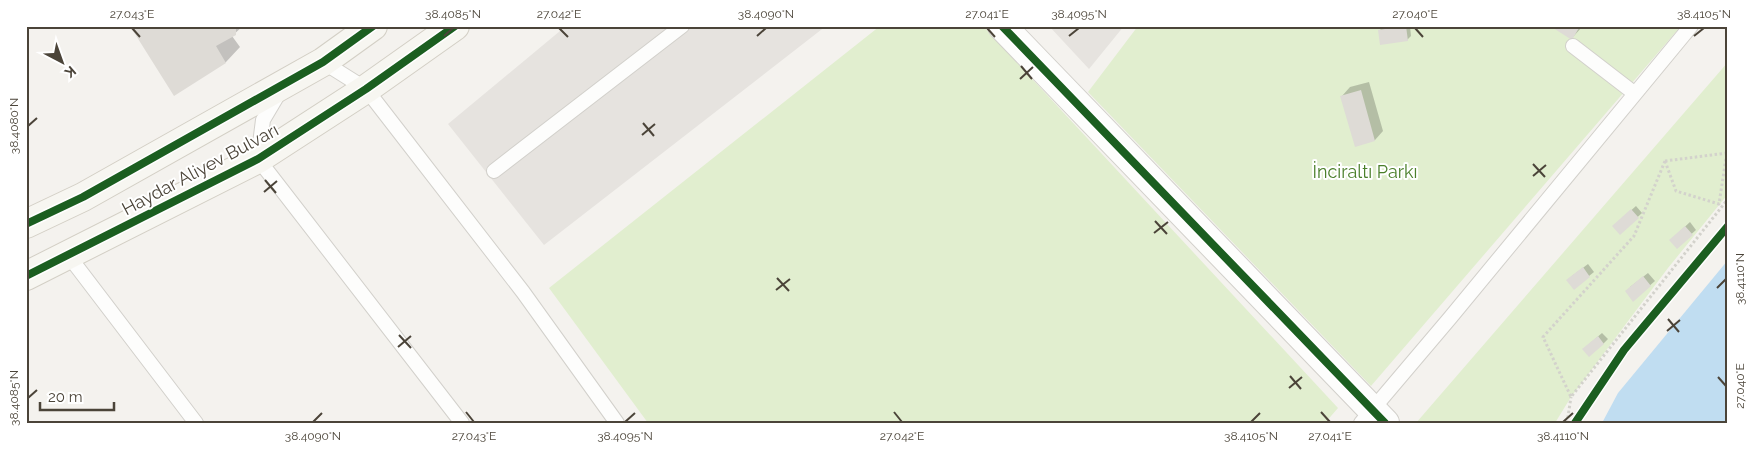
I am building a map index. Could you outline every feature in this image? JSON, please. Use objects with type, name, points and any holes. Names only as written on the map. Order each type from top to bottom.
[{"type":"main road","name":"Haydar Aliyev Bulvarı","points":[[26,224],[83,197],[323,62],[373,26]]},
{"type":"main road","name":"Haydar Aliyev Bulvarı","points":[[26,276],[258,159],[366,89],[455,26]]},
{"type":"street","points":[[1002,26],[1373,418]]},
{"type":"lane","points":[[494,170],[682,26]]},
{"type":"lane","points":[[1373,418],[1450,318],[1690,26]]},
{"type":"lane","points":[[1573,46],[1634,93]]},
{"type":"lane","points":[[323,62],[366,89],[523,292],[617,423]]},
{"type":"lane","points":[[287,82],[263,120],[258,159],[462,423]]},
{"type":"lane","points":[[68,255],[196,423]]},
{"type":"path","points":[[1665,161],[1676,191],[1719,204],[1728,145]]},
{"type":"path","points":[[1665,161],[1727,152]]},
{"type":"path","points":[[1571,397],[1543,337],[1634,236],[1665,161]]},
{"type":"path","points":[[1567,423],[1571,397],[1728,199]]},
{"type":"path","points":[[1575,423],[1624,350],[1728,226]]},
{"type":"green space","points":[[880,26],[983,26],[1338,408],[1325,423],[648,423],[549,288]]},
{"type":"green space","name":"İnciraltı Parkı","points":[[1138,26],[1681,26],[1371,386],[1088,92]]},
{"type":"green space","points":[[1728,62],[1728,194],[1668,268],[1571,397],[1555,423],[1416,423]]},
{"type":"shaded area","points":[[566,26],[826,26],[544,245],[448,124]]},
{"type":"shaded area","points":[[1049,26],[1124,26],[1089,69]]},
{"type":"water","points":[[1728,260],[1728,423],[1602,423],[1618,393]]},
{"type":"building","points":[[130,26],[236,26],[236,35],[216,46],[226,63],[174,96]]},
{"type":"building","points":[[1406,26],[1408,41],[1380,45],[1378,30]]},
{"type":"building","points":[[1550,26],[1580,26],[1572,40]]},
{"type":"building","points":[[1361,90],[1375,141],[1355,147],[1340,96]]},
{"type":"building","points":[[1631,209],[1639,218],[1620,235],[1612,226]]},
{"type":"building","points":[[1685,226],[1693,235],[1677,249],[1669,240]]},
{"type":"building","points":[[1583,267],[1590,277],[1574,290],[1566,280]]},
{"type":"building","points":[[1643,276],[1651,286],[1633,302],[1625,291]]},
{"type":"building","points":[[1598,336],[1604,344],[1589,357],[1582,349]]},
{"type":"cycle path","points":[[26,224],[83,197],[323,62],[373,26]]},
{"type":"cycle path","points":[[26,276],[258,159],[366,89],[455,26]]},
{"type":"cycle path","points":[[1002,26],[1385,423]]},
{"type":"cycle path","points":[[1575,423],[1624,350],[1728,226]]}]
